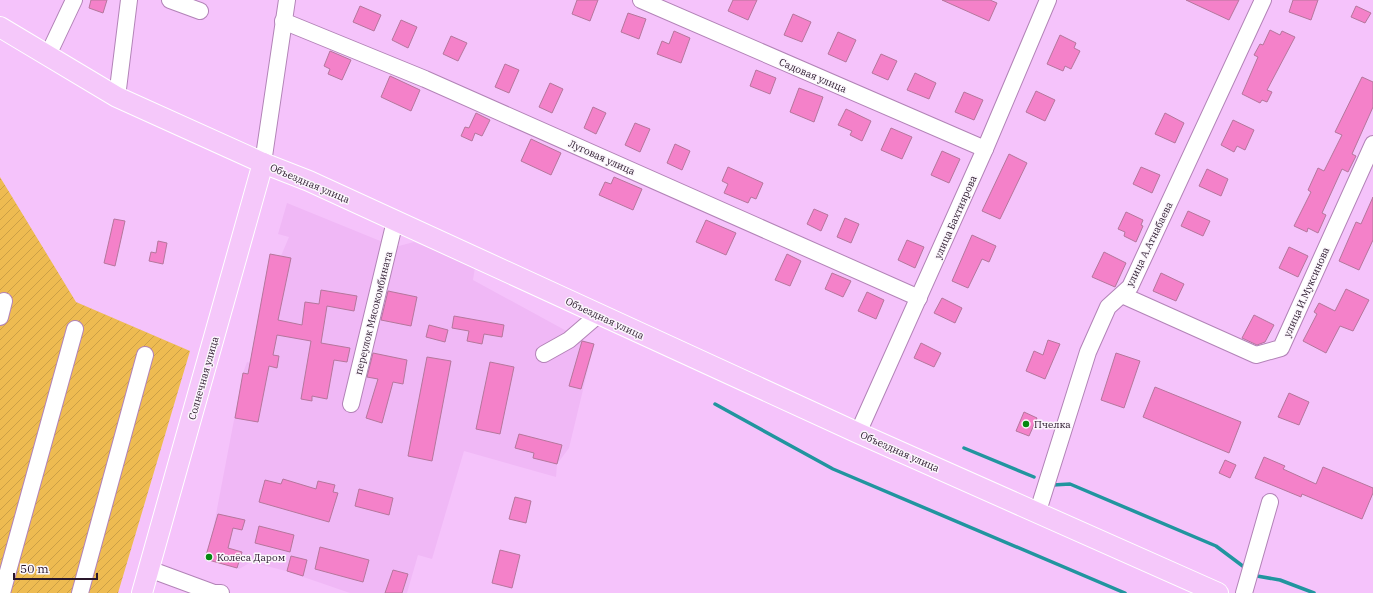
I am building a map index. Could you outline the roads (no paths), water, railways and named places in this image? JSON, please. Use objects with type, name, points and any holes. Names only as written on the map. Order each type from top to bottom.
[{"type":"main road","name":"Объездная улица","points":[[0,27],[116,97],[263,163],[309,181],[598,315],[858,433],[1038,511],[1218,593]]},
{"type":"main road","name":"Солнечная улица","points":[[142,593],[263,163]]},
{"type":"street","points":[[48,55],[74,0]]},
{"type":"street","points":[[116,97],[129,0]]},
{"type":"street","points":[[170,0],[200,12]]},
{"type":"street","points":[[263,163],[287,0]]},
{"type":"street","name":"Садовая улица","points":[[641,0],[986,149]]},
{"type":"street","name":"улица Бахтиярова","points":[[858,433],[986,149],[1048,0]]},
{"type":"street","name":"улица А.Атнабаева","points":[[1038,511],[1088,352],[1108,307],[1130,287],[1264,0]]},
{"type":"street","name":"Луговая улица","points":[[284,21],[482,104],[919,298]]},
{"type":"street","name":"улица И.Муксинова","points":[[1122,295],[1256,355],[1281,348],[1373,144]]},
{"type":"street","name":"переулок Мясокомбината","points":[[351,404],[395,221]]},
{"type":"street","points":[[544,354],[570,340],[598,315]]},
{"type":"street","points":[[2,593],[75,329]]},
{"type":"street","points":[[80,593],[145,355]]},
{"type":"street","points":[[1244,593],[1270,502]]},
{"type":"street","points":[[148,569],[214,593],[221,593]]},
{"type":"waterway","points":[[715,404],[833,469],[1125,593]]},
{"type":"waterway","points":[[964,448],[1034,477]]},
{"type":"waterway","points":[[1053,485],[1070,484],[1216,546],[1244,567]]},
{"type":"waterway","points":[[1257,576],[1280,580],[1314,593]]},
{"type":"place","name":"Пчелка","points":[[1026,424]]},
{"type":"place","name":"Колёса Даром","points":[[209,557]]}]
